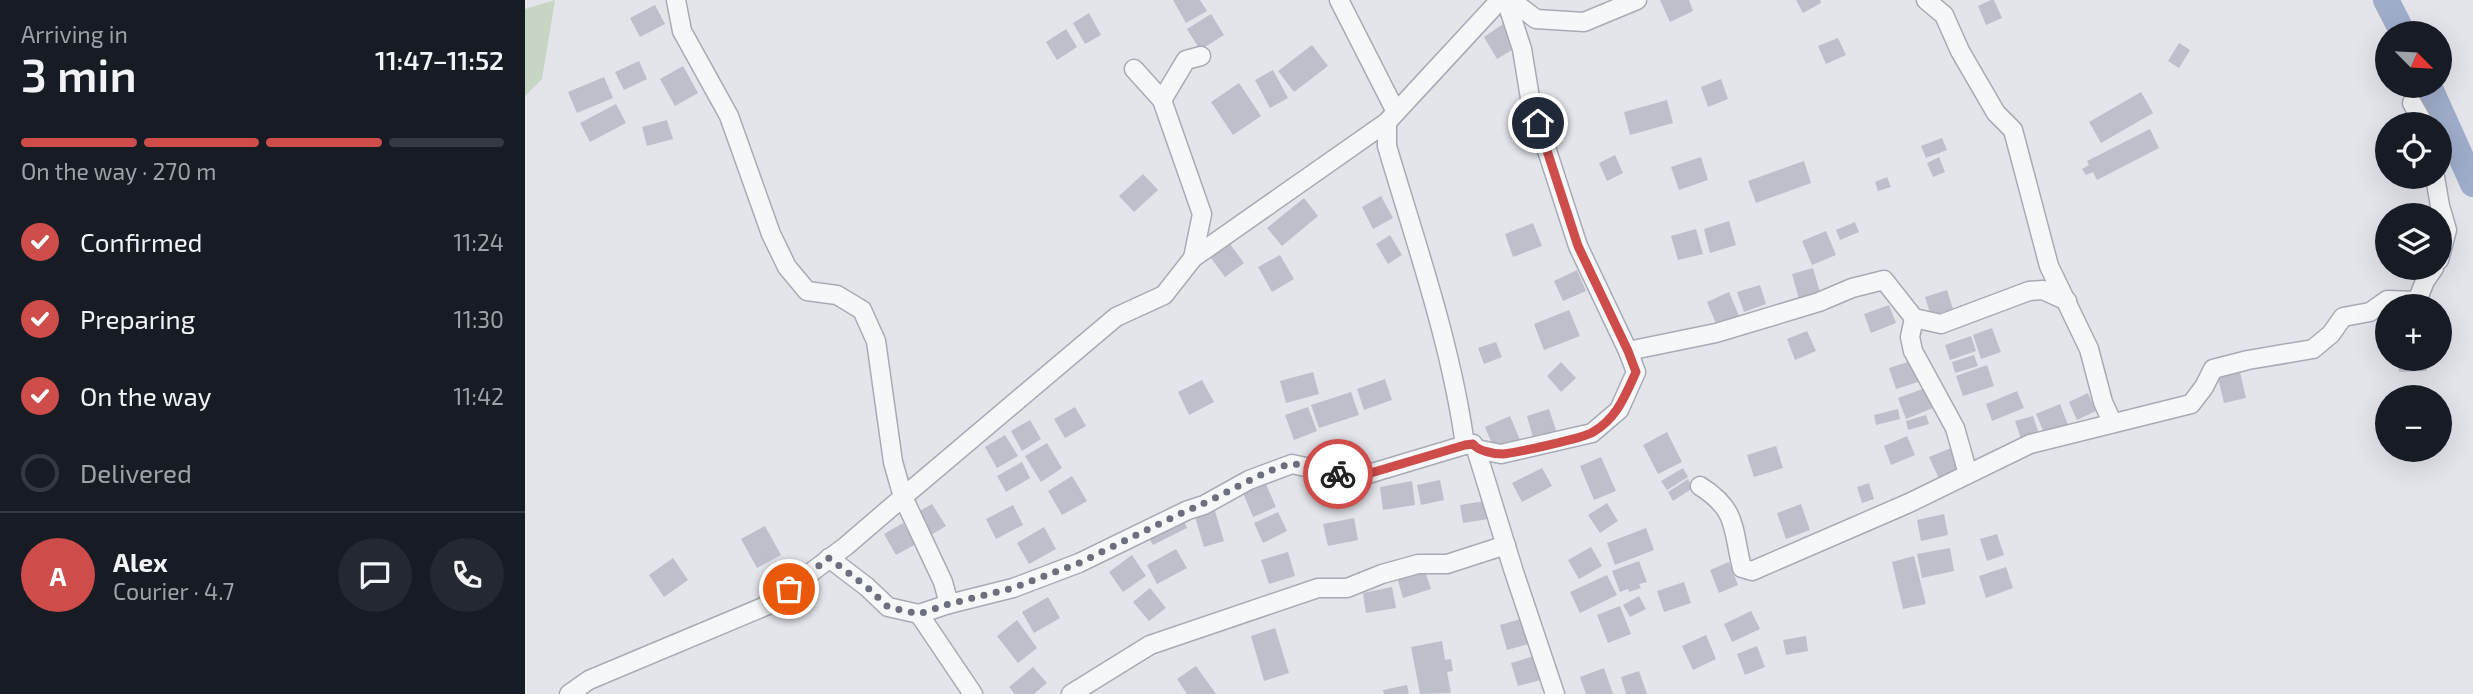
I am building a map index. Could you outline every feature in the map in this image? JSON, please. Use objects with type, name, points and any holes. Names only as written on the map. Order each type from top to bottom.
[{"type":"street","points":[[676,0],[682,31],[729,116],[771,234],[787,267],[807,291],[837,295],[862,310],[876,341],[893,462],[903,497],[943,582],[949,604]]},
{"type":"street","points":[[1339,0],[1392,117],[1387,146],[1430,290],[1461,418],[1555,694]]},
{"type":"street","points":[[569,694],[589,680],[768,605],[903,497],[1116,317],[1164,295],[1193,258],[1392,117],[1500,0]]},
{"type":"street","points":[[829,558],[888,607],[919,614],[1013,588],[1079,563],[1249,481],[1292,464],[1337,474],[1364,475],[1471,447],[1501,454],[1592,433],[1619,410],[1636,372],[1578,246],[1530,98],[1522,49],[1509,0]]},
{"type":"street","points":[[1509,0],[1536,19],[1584,22],[1637,0]]},
{"type":"street","points":[[1926,0],[1944,15],[1960,51],[1996,113],[2013,130],[2049,266],[2089,349],[2103,402],[2112,422]]},
{"type":"street","points":[[1162,100],[1186,60],[1201,55]]},
{"type":"street","points":[[1133,69],[1162,100],[1202,214],[1193,258]]},
{"type":"street","points":[[2412,103],[2417,112]]},
{"type":"street","points":[[2029,291],[2039,282],[2049,266]]},
{"type":"street","points":[[1628,351],[1716,333],[1884,280],[1914,318],[1941,324],[2029,291],[2043,290],[2067,301]]},
{"type":"street","points":[[1700,486],[1715,496],[1731,515],[1742,568],[1752,571],[1909,503],[2030,444],[2191,404],[2213,369],[2313,349],[2331,334],[2343,317],[2370,312],[2387,300],[2417,301],[2426,280]]},
{"type":"street","points":[[1914,318],[1910,337],[1913,351],[1955,428],[1969,474]]},
{"type":"street","points":[[1071,694],[1150,645],[1318,589],[1347,589],[1418,564],[1447,564],[1506,545]]},
{"type":"street","points":[[919,614],[973,694]]},
{"type":"green space","points":[[555,0],[542,79],[525,96],[525,9]]},
{"type":"building","points":[[1173,0],[1200,0],[1207,11],[1186,23]]},
{"type":"building","points":[[1660,0],[1689,0],[1693,11],[1670,22]]},
{"type":"building","points":[[1796,0],[1820,0],[1821,3],[1803,13]]},
{"type":"building","points":[[1994,0],[2002,18],[1986,25],[1978,6]]},
{"type":"building","points":[[655,5],[665,24],[640,37],[630,18]]},
{"type":"building","points":[[1089,13],[1101,35],[1085,44],[1073,23]]},
{"type":"building","points":[[1211,14],[1224,35],[1200,50],[1187,29]]},
{"type":"building","points":[[1503,24],[1517,47],[1497,59],[1484,37]]},
{"type":"building","points":[[1066,29],[1077,47],[1057,60],[1046,42]]},
{"type":"building","points":[[1838,38],[1846,55],[1826,64],[1818,46]]},
{"type":"building","points":[[2179,43],[2190,50],[2179,68],[2168,61]]},
{"type":"building","points":[[1312,45],[1328,66],[1294,92],[1278,71]]},
{"type":"building","points":[[639,61],[647,79],[624,90],[615,72]]},
{"type":"building","points":[[683,66],[698,93],[675,106],[660,79]]},
{"type":"building","points":[[1273,70],[1288,98],[1270,108],[1255,80]]},
{"type":"building","points":[[604,77],[613,98],[577,113],[568,92]]},
{"type":"building","points":[[1721,79],[1728,99],[1708,107],[1701,87]]},
{"type":"building","points":[[1239,83],[1261,116],[1233,135],[1211,102]]},
{"type":"building","points":[[2141,92],[2153,113],[2101,143],[2089,122]]},
{"type":"building","points":[[1667,100],[1673,123],[1630,135],[1624,112]]},
{"type":"building","points":[[616,104],[626,123],[590,142],[580,123]]},
{"type":"building","points":[[667,120],[673,139],[647,146],[642,127]]},
{"type":"building","points":[[2150,129],[2159,148],[2097,180],[2093,172],[2086,175],[2082,169],[2089,165],[2087,161]]},
{"type":"building","points":[[1942,138],[1947,150],[1926,158],[1921,146]]},
{"type":"building","points":[[1615,155],[1623,173],[1607,181],[1599,163]]},
{"type":"building","points":[[1701,157],[1708,180],[1679,190],[1671,167]]},
{"type":"building","points":[[1939,157],[1945,172],[1933,177],[1927,163]]},
{"type":"building","points":[[1804,161],[1811,183],[1756,203],[1748,181]]},
{"type":"building","points":[[1143,174],[1158,190],[1134,212],[1119,196]]},
{"type":"building","points":[[1887,177],[1891,187],[1878,191],[1875,182]]},
{"type":"building","points":[[1381,196],[1393,218],[1373,229],[1362,207]]},
{"type":"building","points":[[1304,198],[1318,216],[1282,246],[1267,228]]},
{"type":"building","points":[[1729,221],[1736,245],[1710,253],[1704,229]]},
{"type":"building","points":[[1855,222],[1859,232],[1840,240],[1836,230]]},
{"type":"building","points":[[1533,223],[1542,246],[1513,257],[1505,234]]},
{"type":"building","points":[[1696,229],[1703,254],[1678,260],[1671,236]]},
{"type":"building","points":[[1826,231],[1836,255],[1812,265],[1802,241]]},
{"type":"building","points":[[1390,235],[1402,255],[1388,264],[1376,244]]},
{"type":"building","points":[[1227,240],[1244,263],[1225,277],[1208,254]]},
{"type":"building","points":[[1280,255],[1294,279],[1272,292],[1258,267]]},
{"type":"building","points":[[1813,268],[1820,292],[1799,299],[1792,274]]},
{"type":"building","points":[[1577,270],[1586,291],[1563,301],[1554,281]]},
{"type":"building","points":[[1760,285],[1766,304],[1744,312],[1737,292]]},
{"type":"building","points":[[1947,290],[1953,309],[1931,316],[1925,297]]},
{"type":"building","points":[[1729,292],[1739,316],[1717,326],[1707,302]]},
{"type":"building","points":[[1889,305],[1896,323],[1871,333],[1864,314]]},
{"type":"building","points":[[1569,310],[1580,336],[1544,350],[1534,324]]},
{"type":"building","points":[[1992,328],[2001,352],[1981,359],[1973,335]]},
{"type":"building","points":[[1807,331],[1816,351],[1795,360],[1787,339]]},
{"type":"building","points":[[1971,336],[1976,351],[1950,360],[1945,345]]},
{"type":"building","points":[[1496,342],[1502,357],[1484,364],[1478,348]]},
{"type":"building","points":[[1974,355],[1978,366],[1955,373],[1952,362]]},
{"type":"building","points":[[1911,361],[1918,382],[1896,389],[1889,368]]},
{"type":"building","points":[[1561,362],[1576,378],[1561,392],[1547,376]]},
{"type":"building","points":[[1987,365],[1994,386],[1963,396],[1956,376]]},
{"type":"building","points":[[1313,372],[1319,394],[1286,403],[1280,381]]},
{"type":"building","points":[[2240,372],[2246,398],[2224,403],[2218,378]]},
{"type":"building","points":[[1385,379],[1392,400],[1364,410],[1357,389]]},
{"type":"building","points":[[1202,380],[1214,402],[1189,415],[1178,392]]},
{"type":"building","points":[[1925,388],[1933,408],[1906,419],[1898,398]]},
{"type":"building","points":[[2017,391],[2024,408],[1992,421],[1986,404]]},
{"type":"building","points":[[1351,392],[1359,415],[1319,428],[1311,405]]},
{"type":"building","points":[[2088,393],[2096,411],[2077,420],[2069,402]]},
{"type":"building","points":[[2060,404],[2068,425],[2045,435],[2036,414]]},
{"type":"building","points":[[1075,407],[1086,426],[1065,438],[1054,419]]},
{"type":"building","points":[[1308,407],[1317,431],[1294,440],[1285,415]]},
{"type":"building","points":[[1549,409],[1557,433],[1534,441],[1527,416]]},
{"type":"building","points":[[1898,409],[1900,419],[1876,425],[1874,415]]},
{"type":"building","points":[[1926,415],[1929,424],[1908,430],[1906,421]]},
{"type":"building","points":[[1510,416],[1520,440],[1495,451],[1485,427]]},
{"type":"building","points":[[2033,416],[2039,434],[2021,439],[2015,421]]},
{"type":"building","points":[[1030,420],[1041,439],[1022,451],[1011,431]]},
{"type":"building","points":[[1667,432],[1682,462],[1658,474],[1643,445]]},
{"type":"building","points":[[1005,435],[1018,456],[997,468],[985,447]]},
{"type":"building","points":[[1907,436],[1915,455],[1891,465],[1884,446]]},
{"type":"building","points":[[1047,443],[1062,468],[1041,482],[1025,456]]},
{"type":"building","points":[[1776,446],[1783,468],[1754,477],[1747,455]]},
{"type":"building","points":[[1951,448],[1963,475],[1942,485],[1929,457]]},
{"type":"building","points":[[1601,457],[1616,491],[1594,500],[1580,466]]},
{"type":"building","points":[[1022,462],[1030,478],[1006,492],[997,476]]},
{"type":"building","points":[[1542,468],[1552,486],[1522,502],[1512,483]]},
{"type":"building","points":[[1683,468],[1688,477],[1667,490],[1661,481]]},
{"type":"building","points":[[1072,476],[1087,501],[1062,515],[1048,491]]},
{"type":"building","points":[[1688,479],[1693,488],[1673,501],[1668,492]]},
{"type":"building","points":[[1440,480],[1444,500],[1421,505],[1417,485]]},
{"type":"building","points":[[1412,481],[1415,505],[1383,510],[1380,487]]},
{"type":"building","points":[[1869,483],[1874,499],[1862,503],[1857,487]]},
{"type":"building","points":[[1266,484],[1276,507],[1253,517],[1243,493]]},
{"type":"building","points":[[1485,501],[1488,519],[1463,523],[1460,505]]},
{"type":"building","points":[[1607,503],[1618,521],[1600,533],[1588,515]]},
{"type":"building","points":[[932,504],[946,526],[926,538],[913,515]]},
{"type":"building","points":[[1801,504],[1810,530],[1786,539],[1777,513]]},
{"type":"building","points":[[1013,505],[1023,525],[996,539],[986,519]]},
{"type":"building","points":[[1215,511],[1224,541],[1204,547],[1195,517]]},
{"type":"building","points":[[1278,512],[1287,531],[1263,543],[1254,523]]},
{"type":"building","points":[[1944,514],[1948,535],[1921,541],[1917,520]]},
{"type":"building","points":[[1354,518],[1358,540],[1328,546],[1323,524]]},
{"type":"building","points":[[1184,521],[1187,528],[1153,545],[1149,538]]},
{"type":"building","points":[[903,523],[916,544],[896,555],[884,534]]},
{"type":"building","points":[[765,526],[781,555],[757,568],[741,539]]},
{"type":"building","points":[[1044,527],[1056,549],[1029,564],[1017,543]]},
{"type":"building","points":[[1646,528],[1654,550],[1615,565],[1607,543]]},
{"type":"building","points":[[1997,534],[2004,555],[1987,561],[1980,539]]},
{"type":"building","points":[[1591,547],[1602,566],[1579,579],[1568,560]]},
{"type":"building","points":[[1950,548],[1954,571],[1922,578],[1917,554]]},
{"type":"building","points":[[1176,549],[1187,568],[1157,584],[1147,565]]},
{"type":"building","points":[[1288,552],[1295,576],[1269,584],[1261,560]]},
{"type":"building","points":[[1132,555],[1146,576],[1123,592],[1109,572]]},
{"type":"building","points":[[1914,556],[1926,604],[1903,609],[1892,562]]},
{"type":"building","points":[[673,558],[688,580],[664,597],[649,575]]},
{"type":"building","points":[[1639,561],[1647,582],[1639,584],[1641,588],[1620,592],[1612,571]]},
{"type":"building","points":[[1729,562],[1738,585],[1719,593],[1710,570]]},
{"type":"building","points":[[2006,567],[2013,588],[1986,598],[1979,576]]},
{"type":"building","points":[[1424,568],[1431,589],[1403,598],[1397,577]]},
{"type":"building","points":[[1607,575],[1617,595],[1580,613],[1570,592]]},
{"type":"building","points":[[1684,582],[1691,603],[1664,612],[1657,591]]},
{"type":"building","points":[[1392,587],[1396,608],[1366,613],[1363,593]]},
{"type":"building","points":[[1150,588],[1166,608],[1149,621],[1133,602]]},
{"type":"building","points":[[1639,596],[1646,609],[1630,617],[1623,605]]},
{"type":"building","points":[[1048,597],[1060,618],[1034,633],[1022,612]]},
{"type":"building","points":[[1620,606],[1631,634],[1608,643],[1597,615]]},
{"type":"building","points":[[1751,611],[1760,629],[1732,642],[1724,624]]},
{"type":"building","points":[[1524,618],[1532,643],[1507,650],[1500,625]]},
{"type":"building","points":[[1017,620],[1037,648],[1018,663],[997,636]]},
{"type":"building","points":[[1275,628],[1289,673],[1264,681],[1251,636]]},
{"type":"building","points":[[1706,635],[1716,659],[1693,670],[1682,646]]},
{"type":"building","points":[[1806,636],[1808,651],[1786,655],[1783,640]]},
{"type":"building","points":[[1442,641],[1445,660],[1451,659],[1453,671],[1447,672],[1451,693],[1420,694],[1411,647]]},
{"type":"building","points":[[1757,646],[1765,667],[1745,675],[1737,654]]},
{"type":"building","points":[[1537,655],[1544,679],[1518,686],[1511,663]]},
{"type":"building","points":[[1196,666],[1216,694],[1187,694],[1177,679]]},
{"type":"building","points":[[1033,667],[1047,683],[1034,694],[1015,694],[1009,687]]},
{"type":"building","points":[[1604,668],[1613,694],[1586,694],[1580,677]]},
{"type":"building","points":[[1639,671],[1647,694],[1626,694],[1621,677]]},
{"type":"building","points":[[1407,685],[1409,694],[1384,694],[1383,690]]},
{"type":"waterway","points":[[2386,0],[2397,21]]},
{"type":"waterway","points":[[2434,98],[2473,184]]},
{"type":"way so far","points":[[789,589],[829,558],[888,607],[919,614],[1013,588],[1079,563],[1249,481],[1292,464],[1338,474]]},
{"type":"route","points":[[1338,474],[1364,475],[1473,444],[1476,449],[1501,454],[1592,433],[1619,410],[1636,372],[1578,246],[1538,123]]}]
